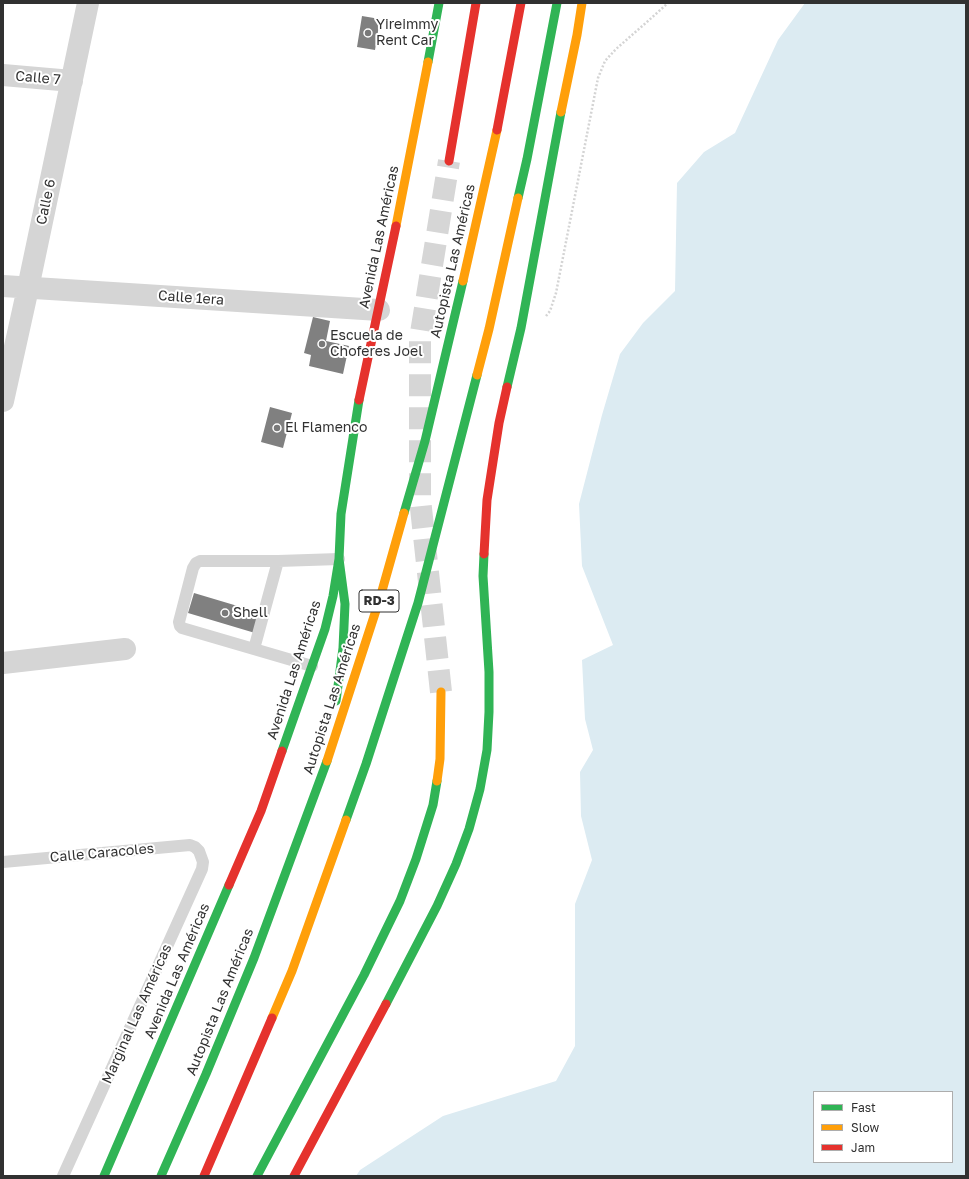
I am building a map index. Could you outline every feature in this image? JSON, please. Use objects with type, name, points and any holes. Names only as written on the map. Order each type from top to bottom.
[{"type":"main road","name":"Avenida Las Américas","points":[[104,1176],[261,811],[325,629],[333,596],[339,559],[341,514],[362,385],[379,310],[439,3]]},
{"type":"main road","points":[[449,161],[476,3]]},
{"type":"main road","name":"Autopista Las Américas","points":[[161,1176],[206,1074],[254,958],[329,756],[380,598],[425,441],[454,321],[494,147],[521,3]]},
{"type":"main road","name":"RD-3","points":[[204,1176],[292,972],[366,764],[418,603],[489,329],[527,159],[557,3]]},
{"type":"main road","points":[[294,1176],[393,992],[437,906],[456,864],[469,829],[480,789],[487,750],[489,712],[489,672],[483,576],[487,500],[499,423],[521,328],[582,3]]},
{"type":"main road","points":[[329,756],[343,648],[344,604],[339,559]]},
{"type":"main road","points":[[257,1176],[364,975],[400,901],[416,859],[433,805],[440,759],[441,692]]},
{"type":"street","name":"Calle 6","points":[[3,401],[88,3]]},
{"type":"street","name":"Calle 7","points":[[3,75],[72,81]]},
{"type":"street","name":"Calle 1era","points":[[3,286],[379,310]]},
{"type":"street","points":[[3,663],[125,649]]},
{"type":"lane","points":[[312,666],[182,628],[179,622],[193,568],[196,563],[200,561],[339,559]]},
{"type":"lane","points":[[254,649],[278,561]]},
{"type":"lane","name":"Calle Caracoles","points":[[3,862],[184,845],[190,845],[199,850]]},
{"type":"lane","name":"Marginal Las Américas","points":[[63,1176],[202,869],[203,862],[199,850]]},
{"type":"path","points":[[543,320],[550,311],[556,293],[598,78],[605,61],[616,48],[668,3]]},
{"type":"shaded area","points":[[805,3],[966,3],[966,1176],[356,1176],[360,1170],[443,1116],[556,1081],[575,1046],[575,904],[592,860],[581,816],[580,772],[593,750],[585,719],[582,660],[613,645],[582,566],[579,504],[602,415],[620,354],[643,323],[675,291],[677,183],[704,152],[735,133],[778,40]]},
{"type":"building","name":"Yireimmy Rent Car","points":[[362,16],[380,19],[375,50],[357,47]]},
{"type":"building","name":"Escuela de Choferes Joel","points":[[313,317],[330,321],[326,341],[349,346],[343,374],[309,366],[311,355],[304,353]]},
{"type":"building","name":"El Flamenco","points":[[270,407],[292,413],[283,448],[261,442]]},
{"type":"building","name":"Shell","points":[[194,593],[261,613],[255,633],[188,613]]},
{"type":"tunnel","points":[[441,692],[420,499],[420,339],[449,161]]},
{"type":"traffic: fast","points":[[428,62],[439,3]]},
{"type":"traffic: fast","points":[[518,198],[557,3]]},
{"type":"traffic: fast","points":[[507,387],[521,328],[561,112]]},
{"type":"traffic: fast","points":[[404,513],[425,441],[463,281]]},
{"type":"traffic: fast","points":[[346,820],[366,764],[418,603],[477,375]]},
{"type":"traffic: fast","points":[[282,751],[325,629],[333,596],[339,559],[341,514],[359,400]]},
{"type":"traffic: fast","points":[[386,1004],[437,906],[456,864],[469,829],[480,789],[487,750],[489,712],[489,672],[483,576],[484,554]]},
{"type":"traffic: fast","points":[[336,701],[343,648],[345,604],[339,559]]},
{"type":"traffic: fast","points":[[161,1176],[206,1074],[254,958],[327,761]]},
{"type":"traffic: fast","points":[[257,1176],[364,975],[400,901],[416,859],[433,805],[437,781]]},
{"type":"traffic: fast","points":[[104,1176],[229,885]]},
{"type":"traffic: slow","points":[[561,112],[582,3]]},
{"type":"traffic: slow","points":[[396,226],[428,62]]},
{"type":"traffic: slow","points":[[463,281],[497,130]]},
{"type":"traffic: slow","points":[[477,375],[489,329],[518,198]]},
{"type":"traffic: slow","points":[[327,761],[380,598],[404,513]]},
{"type":"traffic: slow","points":[[437,781],[440,759],[441,692]]},
{"type":"traffic: slow","points":[[272,1018],[292,971],[346,820]]},
{"type":"traffic: jam","points":[[449,161],[476,3]]},
{"type":"traffic: jam","points":[[497,130],[521,3]]},
{"type":"traffic: jam","points":[[359,400],[396,226]]},
{"type":"traffic: jam","points":[[484,554],[487,500],[499,423],[507,387]]},
{"type":"traffic: jam","points":[[229,885],[261,811],[282,751]]},
{"type":"traffic: jam","points":[[294,1176],[386,1004]]},
{"type":"traffic: jam","points":[[204,1176],[272,1018]]},
{"type":"place","name":"Yireimmy Rent Car","points":[[368,33]]},
{"type":"place","name":"Escuela de Choferes Joel","points":[[322,344]]},
{"type":"place","name":"El Flamenco","points":[[277,428]]},
{"type":"place","name":"Shell","points":[[225,613]]}]
